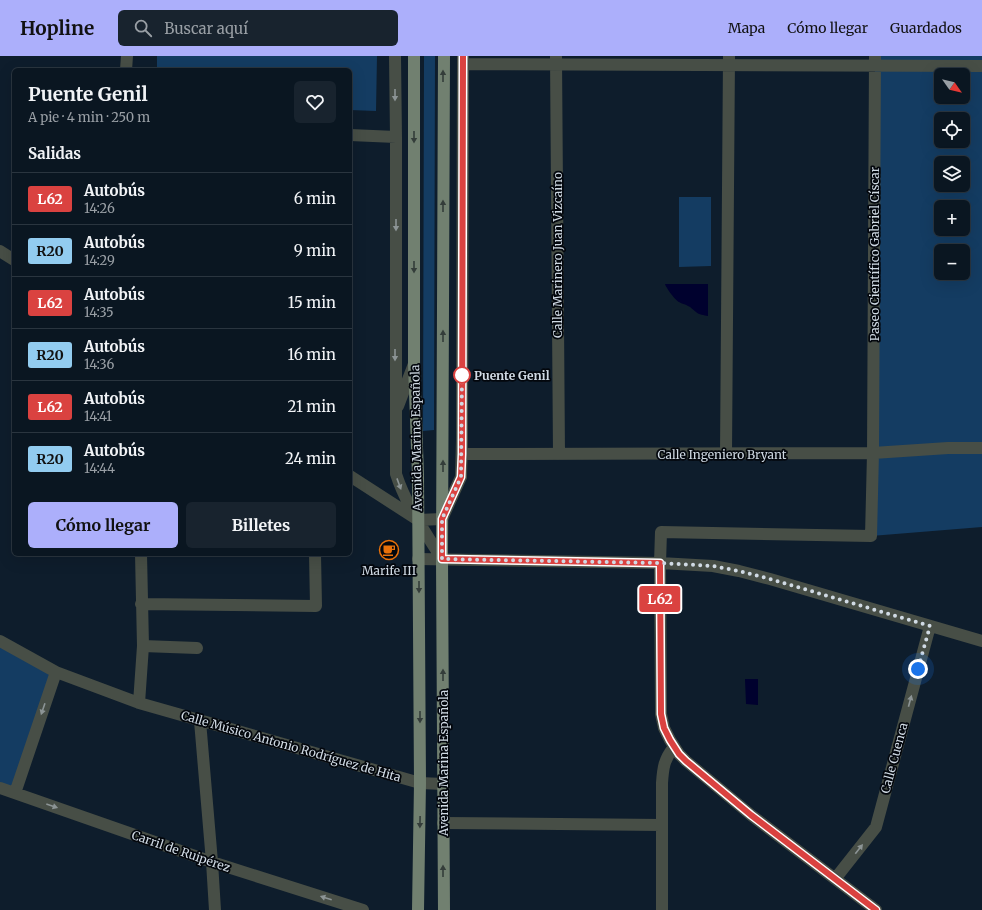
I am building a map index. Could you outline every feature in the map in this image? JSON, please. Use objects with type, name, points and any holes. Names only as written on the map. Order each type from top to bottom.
[{"type":"main road","name":"Avenida Marina Española","points":[[414,56],[414,364],[418,475],[420,783],[418,910]]},
{"type":"main road","name":"Avenida Marina Española","points":[[444,56],[442,519],[444,910]]},
{"type":"street","points":[[126,68],[127,56]]},
{"type":"street","name":"Avenida Marina Española","points":[[395,56],[396,474],[407,502],[418,520]]},
{"type":"street","points":[[463,60],[875,61],[982,66]]},
{"type":"street","name":"Avenida Marina Española","points":[[442,519],[461,477],[463,60]]},
{"type":"street","name":"Calle Marinero Juan Vizcaíno","points":[[556,60],[559,454]]},
{"type":"street","points":[[726,454],[729,60]]},
{"type":"street","name":"Paseo Científico Gabriel Císcar","points":[[660,563],[661,532],[871,536],[873,453],[875,61]]},
{"type":"street","points":[[352,135],[396,137]]},
{"type":"street","points":[[0,251],[12,259]]},
{"type":"street","points":[[395,416],[414,364]]},
{"type":"street","name":"Calle Ingeniero Bryant","points":[[462,454],[873,453],[948,448],[982,448]]},
{"type":"street","points":[[352,477],[418,520],[442,559]]},
{"type":"street","points":[[418,520],[442,519]]},
{"type":"street","points":[[139,704],[143,646],[141,556]]},
{"type":"street","points":[[141,604],[316,606],[315,556]]},
{"type":"street","points":[[418,559],[660,563],[713,566],[770,579],[982,641]]},
{"type":"street","points":[[660,563],[661,714],[664,728],[674,747],[686,761],[745,810],[876,910]]},
{"type":"street","name":"Calle Cuenca","points":[[836,879],[876,827],[930,626]]},
{"type":"street","name":"Calle Músico Antonio Rodríguez de Hita","points":[[0,641],[56,672],[139,704],[420,783],[443,784]]},
{"type":"street","points":[[143,646],[197,648]]},
{"type":"street","points":[[15,793],[56,672]]},
{"type":"street","points":[[200,721],[215,910]]},
{"type":"street","points":[[662,910],[663,768],[666,759],[674,747]]},
{"type":"street","name":"Carril de Ruipérez","points":[[0,788],[212,862],[363,910]]},
{"type":"street","points":[[443,823],[662,825]]},
{"type":"shaded area","points":[[157,56],[377,56],[376,111],[352,110],[352,68],[157,68]]},
{"type":"shaded area","points":[[424,56],[435,56],[434,430],[423,431]]},
{"type":"shaded area","points":[[875,56],[982,56],[982,527],[871,536]]},
{"type":"shaded area","points":[[679,197],[711,197],[711,266],[679,267]]},
{"type":"shaded area","points":[[665,284],[708,284],[708,316],[699,314],[689,306],[680,303]]},
{"type":"shaded area","points":[[0,641],[56,672],[15,793],[0,788]]},
{"type":"shaded area","points":[[745,679],[758,679],[758,705],[746,704]]},
{"type":"bus line","name":"L62","points":[[463,56],[462,454],[461,477],[442,519],[442,559],[660,563],[661,714],[664,728],[674,747],[686,761],[709,781],[876,910]]},
{"type":"place","name":"Puente Genil","points":[[462,375]]},
{"type":"place","name":"Marife III","points":[[389,550]]},
{"type":"route","points":[[462,375],[461,477],[442,519],[442,559],[660,563],[713,566],[739,571],[930,626],[918,669]]}]
